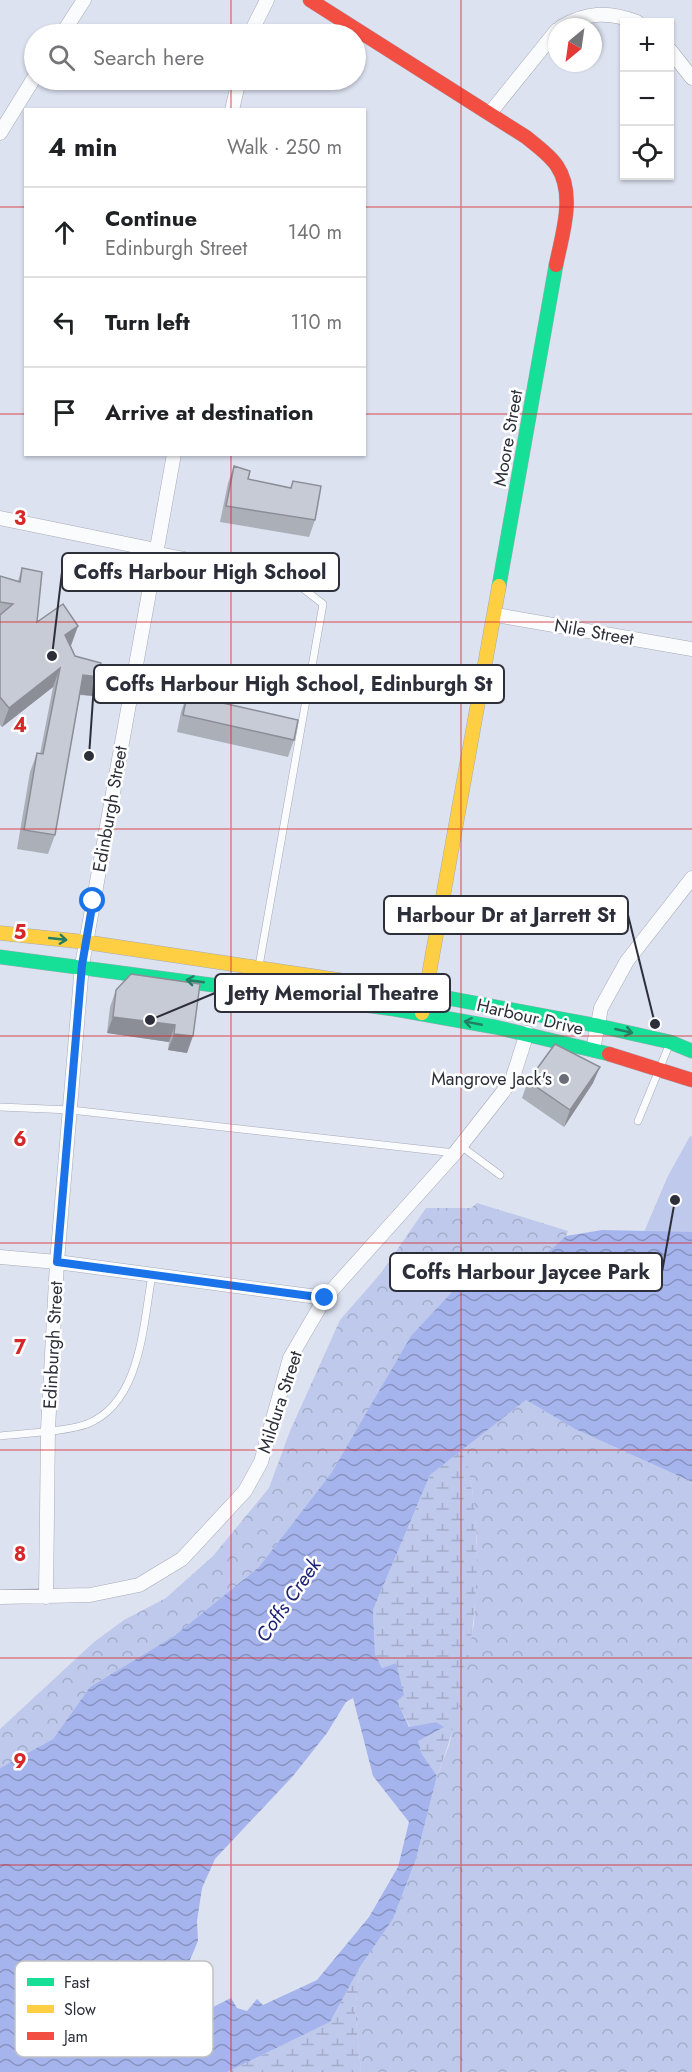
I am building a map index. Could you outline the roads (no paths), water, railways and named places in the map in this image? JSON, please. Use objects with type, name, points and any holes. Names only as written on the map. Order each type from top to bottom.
[{"type":"street","points":[[69,24],[84,0]]},
{"type":"street","points":[[255,24],[267,0]]},
{"type":"street","name":"Moore Street","points":[[310,0],[348,24]]},
{"type":"street","points":[[580,18],[598,13],[627,18]]},
{"type":"street","name":"Moore Street","points":[[366,35],[526,136],[557,163],[567,184],[567,210],[496,615],[422,1013]]},
{"type":"street","points":[[490,113],[548,41]]},
{"type":"street","points":[[674,56],[692,78]]},
{"type":"street","points":[[0,133],[27,90]]},
{"type":"street","points":[[232,108],[237,90]]},
{"type":"street","name":"Edinburgh Street","points":[[46,1597],[48,1430],[57,1262],[82,965],[174,456]]},
{"type":"street","points":[[0,518],[156,550]]},
{"type":"street","name":"Nile Street","points":[[496,615],[692,650]]},
{"type":"street","points":[[593,1050],[601,1008],[627,961],[692,878]]},
{"type":"street","name":"Harbour Drive","points":[[0,933],[85,942],[427,993],[599,1026],[670,1042],[692,1051]]},
{"type":"street","name":"Harbour Drive","points":[[0,957],[82,965],[422,1013],[527,1033],[661,1068],[692,1080]]},
{"type":"street","name":"Mildura Street","points":[[0,1596],[90,1595],[139,1585],[182,1559],[245,1491],[261,1462],[290,1358],[325,1298],[458,1150],[512,1080],[527,1033]]},
{"type":"street","points":[[0,1257],[57,1262],[325,1298]]},
{"type":"lane","points":[[156,550],[287,576],[323,604],[258,969]]},
{"type":"lane","points":[[638,1121],[670,1042]]},
{"type":"lane","points":[[0,1107],[71,1110],[458,1150],[500,1175]]},
{"type":"lane","points":[[0,1436],[86,1424],[112,1410],[132,1375],[152,1275]]},
{"type":"water","name":"Coffs Creek","points":[[602,1230],[692,1232],[692,1482],[575,1429],[526,1400],[430,1475],[373,1610],[375,1654],[382,1668],[396,1663],[404,1695],[397,1701],[409,1727],[436,1722],[444,1727],[418,1741],[422,1754],[437,1776],[416,1859],[393,1919],[360,1967],[330,2022],[227,2072],[0,2072],[0,1768],[53,1739],[90,1687],[174,1636],[259,1567],[332,1472],[411,1336],[454,1290],[483,1265],[541,1258],[566,1236]],"holes":[[[353,1698],[373,1776],[409,1822],[398,1867],[369,1917],[317,1980],[263,2005],[257,1999],[247,2011],[237,2008],[231,1998],[213,2007],[213,2057],[15,2057],[15,1961],[189,1961],[198,1941],[197,1921],[202,1888],[215,1859],[293,1776],[327,1733],[346,1702]]]},
{"type":"place","name":"Coffs Harbour High School","points":[[52,656]]},
{"type":"place","name":"Coffs Harbour High School, Edinburgh St","points":[[89,756]]},
{"type":"place","name":"Jetty Memorial Theatre","points":[[150,1020]]},
{"type":"place","name":"Harbour Dr at Jarrett St","points":[[655,1024]]},
{"type":"place","name":"Mangrove Jack's","points":[[564,1079]]},
{"type":"place","name":"Coffs Harbour Jaycee Park","points":[[675,1200]]}]
